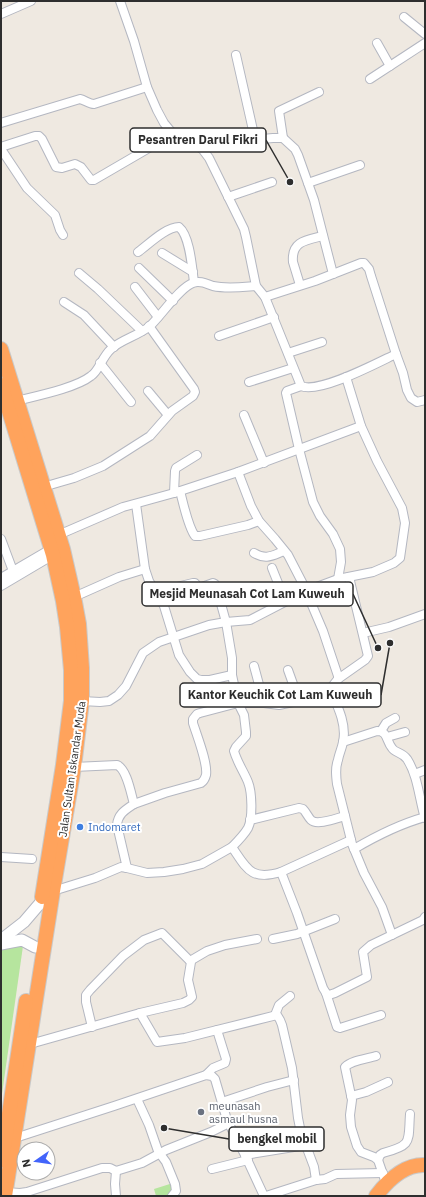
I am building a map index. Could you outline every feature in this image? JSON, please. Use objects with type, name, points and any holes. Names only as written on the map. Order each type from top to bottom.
[{"type":"highway","name":"Jalan Sultan Iskandar Muda","points":[[1,349],[8,406],[44,486],[56,545],[71,670],[71,701],[63,765],[1,1163]]},
{"type":"highway","name":"Jalan Sultan Iskandar Muda","points":[[1,385],[74,597],[79,624],[82,668],[82,701],[74,767],[53,891],[6,1194]]},
{"type":"highway","points":[[376,1196],[384,1178],[402,1170],[425,1165]]},
{"type":"street","points":[[120,1],[134,41],[147,87],[164,123],[173,134],[203,150],[209,158],[240,220],[246,237],[256,286],[265,297],[301,386]]},
{"type":"street","points":[[1,14],[29,2]]},
{"type":"street","points":[[404,17],[425,34]]},
{"type":"street","points":[[377,43],[390,66]]},
{"type":"street","points":[[370,79],[425,43]]},
{"type":"street","points":[[236,55],[255,139]]},
{"type":"street","points":[[1,123],[80,99],[94,104],[147,87]]},
{"type":"street","points":[[319,92],[279,111],[283,138],[295,149],[314,200],[333,274]]},
{"type":"street","points":[[63,235],[55,214],[27,188],[1,148],[35,136],[39,136],[56,167],[58,168],[75,164],[91,180],[94,180],[173,134]]},
{"type":"street","points":[[196,145],[255,139],[283,138]]},
{"type":"street","points":[[308,183],[360,165]]},
{"type":"street","points":[[228,197],[272,182]]},
{"type":"street","points":[[138,252],[167,230],[174,227],[179,227],[183,230],[187,240],[194,282]]},
{"type":"street","points":[[300,285],[293,262],[295,249],[299,243],[323,236]]},
{"type":"street","points":[[162,253],[193,272]]},
{"type":"street","points":[[265,297],[314,281],[361,263],[366,265],[403,373],[407,390],[411,398],[417,402],[425,400]]},
{"type":"street","points":[[139,268],[173,301]]},
{"type":"street","points":[[79,273],[142,331]]},
{"type":"street","points":[[8,406],[80,383],[91,377],[104,357],[114,347],[149,326],[187,286],[194,282],[232,288],[256,286]]},
{"type":"street","points":[[135,287],[158,317]]},
{"type":"street","points":[[64,302],[84,315],[114,347]]},
{"type":"street","points":[[219,336],[274,317]]},
{"type":"street","points":[[44,486],[74,478],[103,466],[150,436],[168,415],[193,396],[195,392],[194,389],[149,326]]},
{"type":"street","points":[[288,353],[322,342]]},
{"type":"street","points":[[338,579],[341,562],[340,549],[333,534],[316,509],[299,449],[286,393],[287,391],[301,386],[305,388],[312,388],[324,385],[346,377],[396,354]]},
{"type":"street","points":[[100,363],[131,402]]},
{"type":"street","points":[[249,382],[293,368]]},
{"type":"street","points":[[82,701],[110,701],[118,695],[126,686],[143,653],[159,642],[209,625],[250,620],[306,591],[338,579],[372,572],[394,563],[400,558],[405,523],[402,508],[377,461],[361,426],[346,377]]},
{"type":"street","points":[[148,391],[168,415]]},
{"type":"street","points":[[244,415],[264,463]]},
{"type":"street","points":[[1,578],[123,507],[177,492],[238,472],[361,426]]},
{"type":"street","points":[[198,455],[176,468],[175,471],[177,492],[193,534],[195,536],[200,536],[259,521]]},
{"type":"street","points":[[238,472],[251,506],[259,521],[284,551],[300,578],[323,631],[338,679]]},
{"type":"street","points":[[136,504],[145,569],[149,581],[164,606],[179,655],[190,672],[197,679],[210,680],[232,675]]},
{"type":"street","points":[[1,538],[13,571]]},
{"type":"street","points":[[1,586],[56,545]]},
{"type":"street","points":[[254,553],[263,557],[268,557],[284,551]]},
{"type":"street","points":[[272,568],[280,588],[288,601]]},
{"type":"street","points":[[74,597],[119,577],[145,569]]},
{"type":"street","points":[[127,868],[117,825],[121,813],[134,804],[165,793],[201,783],[206,776],[203,754],[193,723],[195,716],[200,712],[238,703],[264,703],[279,705],[302,700],[330,689],[338,679],[365,660],[368,656],[349,577]]},
{"type":"street","points":[[53,891],[95,878],[121,867],[147,873],[183,869],[202,864],[232,847],[248,829],[252,799],[251,790],[234,751],[246,736],[244,715],[238,703],[232,675],[232,658],[226,622],[215,584],[213,583],[199,588],[195,583],[193,583],[156,592]]},
{"type":"street","points":[[363,633],[389,627],[425,615]]},
{"type":"street","points":[[254,666],[264,703]]},
{"type":"street","points":[[288,670],[297,695],[302,700]]},
{"type":"street","points":[[330,689],[342,719],[344,735],[337,762],[336,777],[345,816],[353,845],[364,873],[382,908],[392,935]]},
{"type":"street","points":[[343,742],[370,732],[381,730],[386,723],[395,718]]},
{"type":"street","points":[[232,847],[248,870],[254,874],[271,875],[353,845],[366,842],[407,822],[425,818],[415,774],[406,757],[392,749],[384,732],[381,730]]},
{"type":"street","points":[[387,738],[405,732]]},
{"type":"street","points":[[74,767],[120,766],[124,772],[134,804]]},
{"type":"street","points":[[415,774],[425,770]]},
{"type":"street","points":[[250,820],[299,808],[303,809],[310,820],[316,822],[322,822],[345,816]]},
{"type":"street","points":[[1,857],[32,859]]},
{"type":"street","points":[[280,872],[304,931],[337,1027],[340,1028],[381,1015]]},
{"type":"street","points":[[1,940],[24,922],[42,901]]},
{"type":"street","points":[[326,993],[329,995],[335,993],[367,977],[363,952],[371,945],[423,920],[425,917]]},
{"type":"street","points":[[273,939],[289,936],[335,919]]},
{"type":"street","points":[[30,1044],[92,1027],[140,1013],[189,1000],[192,997],[188,980],[191,962],[162,933],[144,940],[123,956],[86,995],[86,1002],[92,1027]]},
{"type":"street","points":[[190,961],[213,949],[257,939]]},
{"type":"street","points":[[1,944],[22,940],[35,947]]},
{"type":"street","points":[[140,1013],[157,1042],[185,1038],[275,1015],[280,1005],[290,996]]},
{"type":"street","points":[[275,1015],[277,1015],[282,1025],[292,1068],[302,1138],[314,1167],[316,1180]]},
{"type":"street","points":[[15,1138],[206,1075],[213,1068],[226,1063],[217,1030]]},
{"type":"street","points":[[206,1075],[212,1076],[215,1079],[229,1123],[265,1196],[316,1180],[325,1179],[336,1174],[384,1178],[378,1160],[361,1152],[357,1146],[351,1127],[350,1115],[352,1100],[345,1067],[346,1065],[376,1056]]},
{"type":"street","points":[[222,1102],[294,1080]]},
{"type":"street","points":[[351,1096],[366,1092],[388,1082]]},
{"type":"street","points":[[137,1099],[175,1184],[176,1191],[172,1196]]},
{"type":"street","points":[[378,1160],[380,1155],[383,1153],[406,1144],[408,1140],[410,1114]]},
{"type":"street","points":[[6,1194],[27,1192],[102,1168],[110,1168],[116,1171],[142,1163],[166,1150],[229,1123]]},
{"type":"street","points":[[212,1169],[246,1158],[306,1146]]},
{"type":"street","points":[[116,1171],[116,1196]]},
{"type":"green space","points":[[8,946],[23,946],[1,1101],[1,950]]},
{"type":"green space","points":[[173,1183],[172,1191],[169,1195],[156,1196],[154,1189]]},
{"type":"place","name":"Pesantren Darul Fikri","points":[[290,182]]},
{"type":"place","name":"Kantor Keuchik Cot Lam Kuweuh","points":[[390,643]]},
{"type":"place","name":"Mesjid Meunasah Cot Lam Kuweuh","points":[[378,648]]},
{"type":"place","name":"Indomaret","points":[[80,827]]},
{"type":"place","name":"meunasah asmaul husna","points":[[201,1112]]},
{"type":"place","name":"bengkel mobil","points":[[164,1128]]}]
